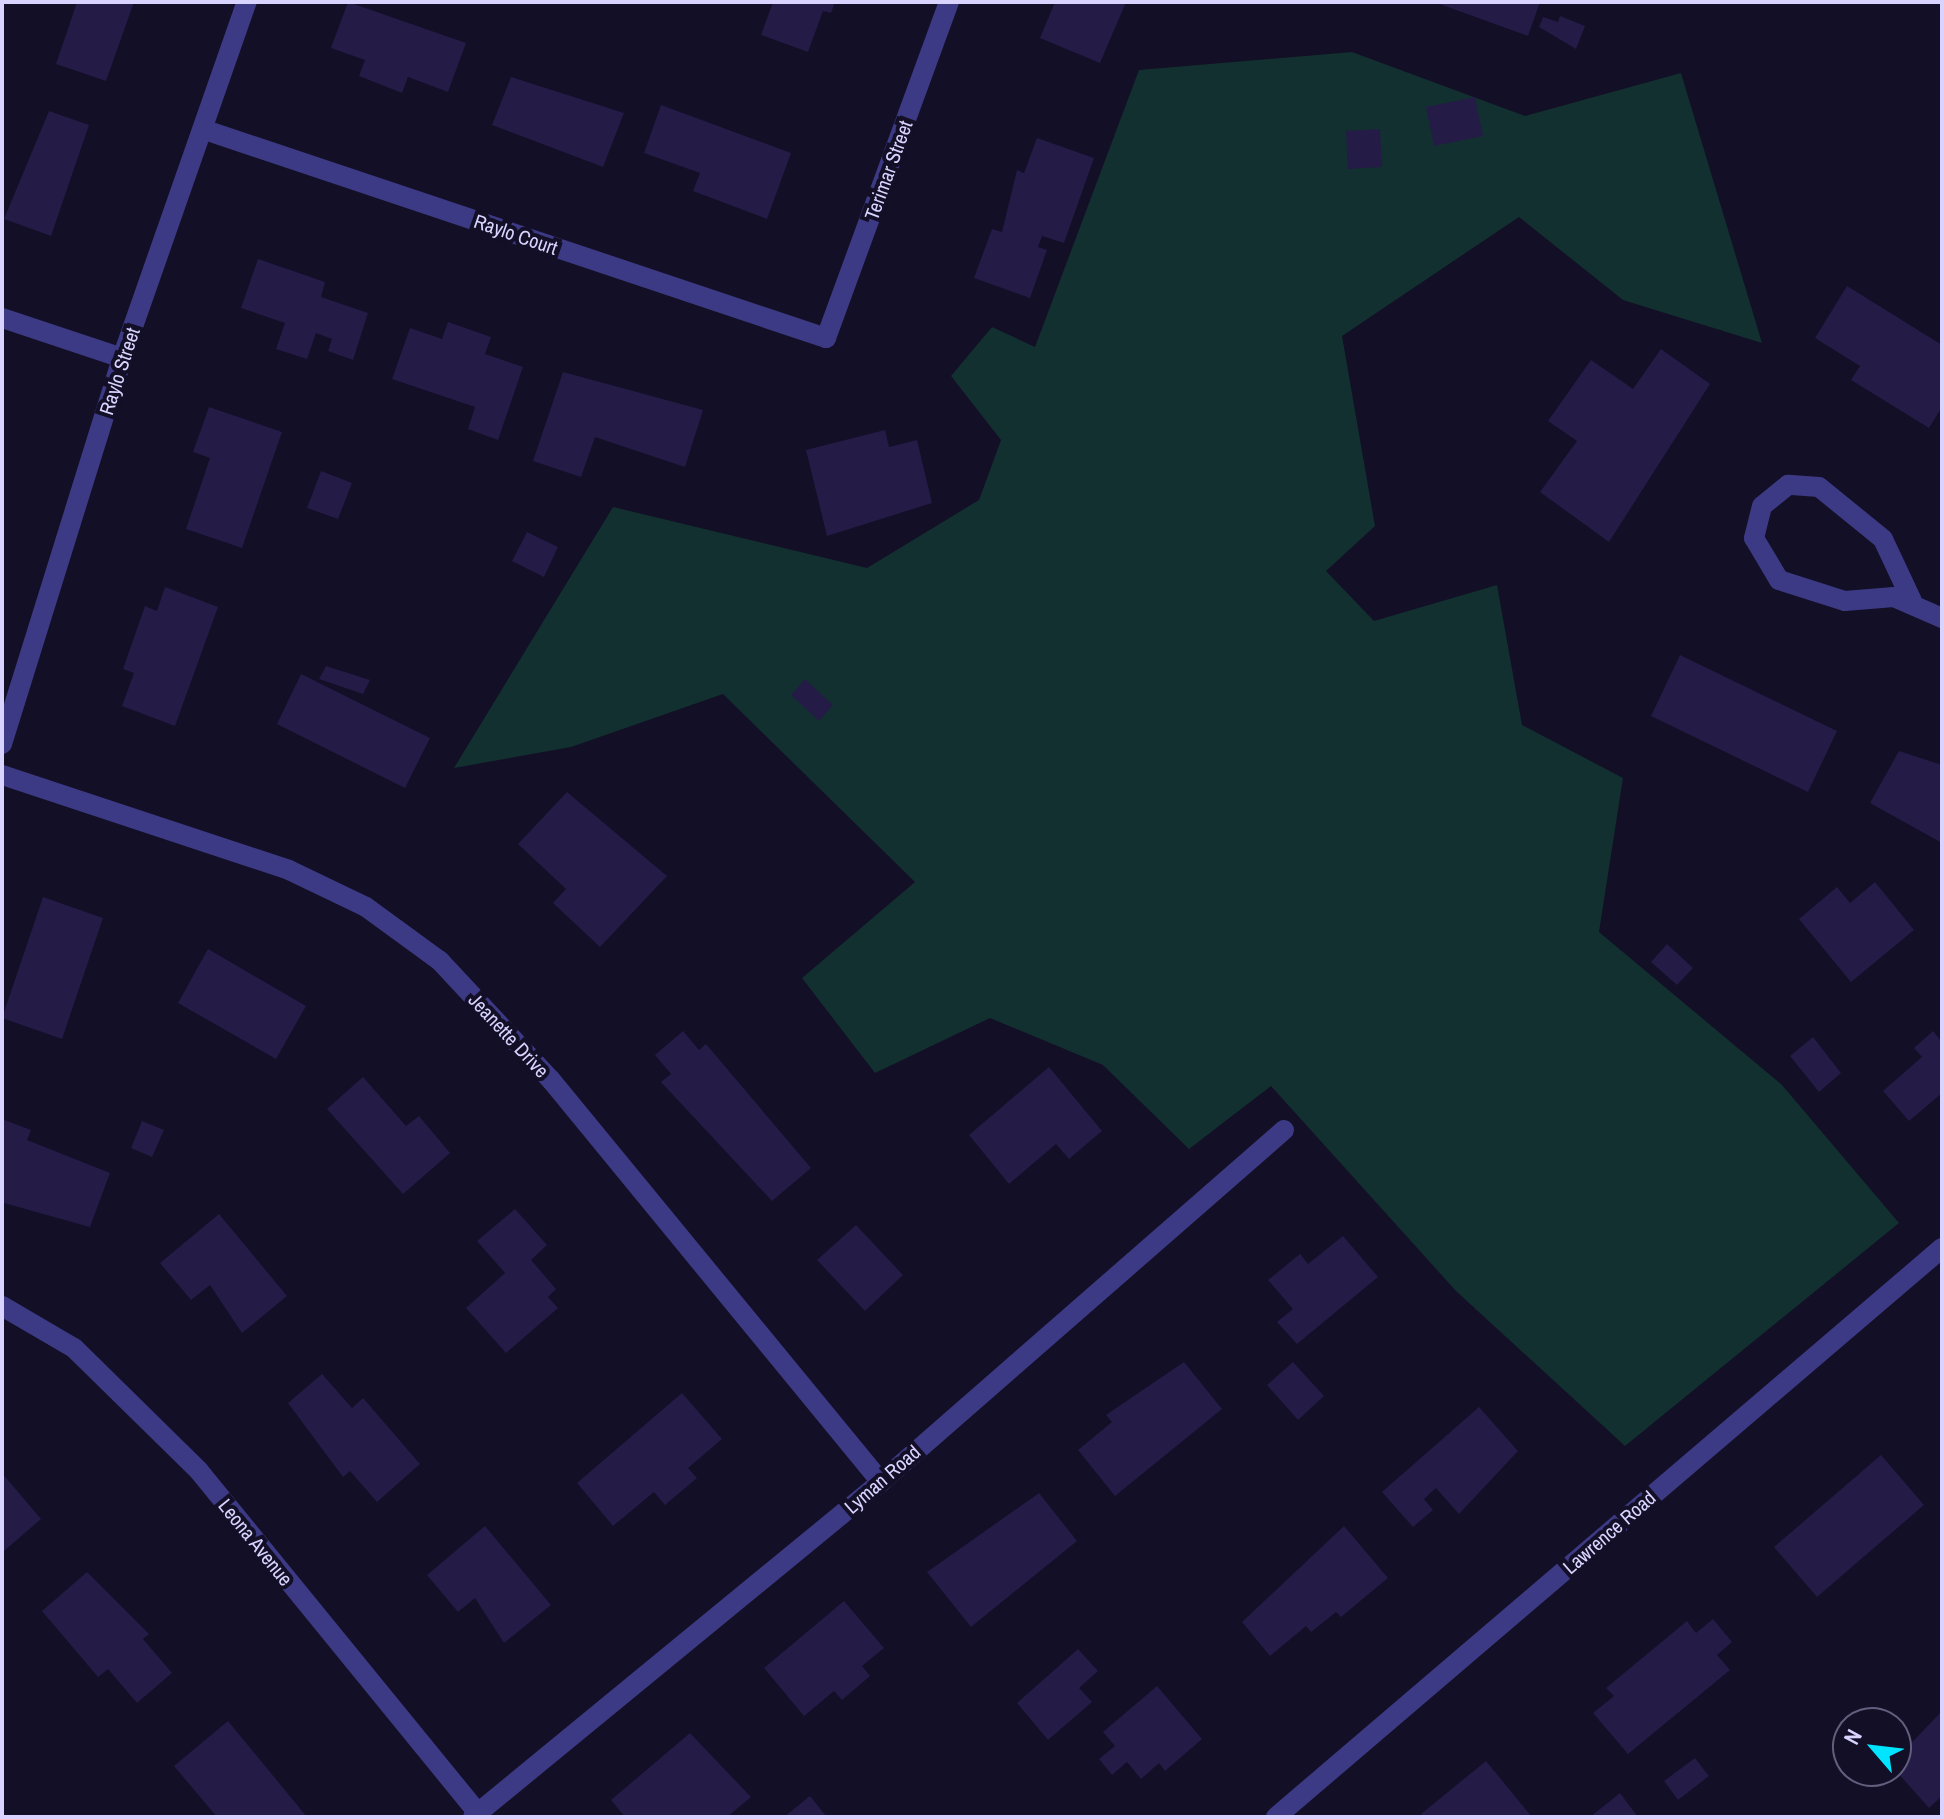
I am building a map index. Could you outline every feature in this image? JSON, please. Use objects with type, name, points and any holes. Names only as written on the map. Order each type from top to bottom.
[{"type":"street","name":"Raylo Street","points":[[2,744],[122,358],[205,130],[247,2]]},
{"type":"street","name":"Terimar Street","points":[[826,338],[949,2]]},
{"type":"street","name":"Raylo Court","points":[[205,130],[826,338]]},
{"type":"street","points":[[2,318],[122,358]]},
{"type":"street","points":[[1912,601],[1883,539],[1819,487],[1788,485],[1762,506],[1754,538],[1779,580],[1821,597],[1912,601],[1942,618]]},
{"type":"street","name":"Jeanette Drive","points":[[2,775],[289,870],[366,907],[440,961],[551,1080],[881,1482]]},
{"type":"street","name":"Lyman Road","points":[[480,1816],[881,1482],[1284,1130]]},
{"type":"street","name":"Lawrence Road","points":[[1276,1817],[1942,1248]]},
{"type":"street","name":"Leona Avenue","points":[[2,1306],[74,1348],[199,1471],[480,1816]]},
{"type":"green space","points":[[1352,52],[1525,116],[1681,73],[1762,343],[1623,300],[1519,217],[1342,336],[1375,526],[1326,571],[1374,621],[1497,585],[1522,725],[1623,778],[1599,932],[1782,1085],[1899,1223],[1625,1446],[1456,1291],[1271,1086],[1189,1149],[1103,1065],[990,1018],[875,1073],[802,978],[915,882],[723,694],[571,747],[454,768],[613,507],[867,568],[979,500],[1001,440],[951,376],[992,327],[1035,347],[1139,70]]},
{"type":"building","points":[[77,2],[134,2],[106,81],[56,64]]},
{"type":"building","points":[[348,2],[466,43],[448,92],[408,77],[402,93],[359,76],[365,60],[331,48]]},
{"type":"building","points":[[773,2],[835,2],[831,13],[823,11],[808,52],[761,35]]},
{"type":"building","points":[[1055,2],[1126,2],[1100,63],[1040,38]]},
{"type":"building","points":[[1434,2],[1540,2],[1528,36]]},
{"type":"building","points":[[1560,16],[1585,26],[1576,49],[1539,27],[1543,17],[1558,22]]},
{"type":"building","points":[[511,77],[624,113],[603,167],[492,125]]},
{"type":"building","points":[[1475,97],[1483,136],[1434,146],[1426,107]]},
{"type":"building","points":[[661,105],[791,153],[767,219],[693,191],[700,173],[644,153]]},
{"type":"building","points":[[49,111],[89,125],[51,236],[4,219]]},
{"type":"building","points":[[1380,129],[1382,167],[1348,169],[1346,131]]},
{"type":"building","points":[[1037,138],[1094,158],[1064,243],[1042,236],[1038,247],[1047,250],[1030,298],[974,278],[992,229],[1002,232],[1017,170],[1024,173]]},
{"type":"building","points":[[258,259],[325,282],[321,297],[368,313],[353,360],[328,351],[332,339],[316,333],[307,359],[276,349],[285,323],[241,308]]},
{"type":"building","points":[[1847,286],[1942,345],[1942,407],[1929,428],[1851,380],[1860,366],[1815,338]]},
{"type":"building","points":[[448,322],[491,337],[485,354],[523,367],[498,440],[468,429],[475,407],[392,379],[410,328],[442,339]]},
{"type":"building","points":[[1661,349],[1710,384],[1609,542],[1540,492],[1577,441],[1548,421],[1591,360],[1633,389]]},
{"type":"building","points":[[563,372],[703,410],[685,467],[595,437],[581,477],[533,461]]},
{"type":"building","points":[[209,407],[282,432],[242,548],[186,529],[210,458],[193,452]]},
{"type":"building","points":[[885,430],[889,447],[917,440],[932,503],[827,536],[806,450]]},
{"type":"building","points":[[321,471],[352,483],[338,519],[307,508]]},
{"type":"building","points":[[527,532],[558,547],[544,577],[512,561]]},
{"type":"building","points":[[165,587],[218,607],[175,726],[122,706],[134,673],[123,669],[145,606],[157,611]]},
{"type":"building","points":[[1680,655],[1837,731],[1808,792],[1651,716]]},
{"type":"building","points":[[326,666],[370,680],[363,694],[319,679]]},
{"type":"building","points":[[301,674],[430,738],[405,788],[277,724]]},
{"type":"building","points":[[805,679],[833,705],[819,721],[791,695]]},
{"type":"building","points":[[1899,751],[1942,765],[1942,843],[1870,803]]},
{"type":"building","points":[[567,792],[667,876],[600,947],[553,903],[566,889],[518,844]]},
{"type":"building","points":[[1875,882],[1914,930],[1851,982],[1799,919],[1837,887],[1850,903]]},
{"type":"building","points":[[43,897],[103,918],[62,1039],[2,1018]]},
{"type":"building","points":[[1667,944],[1693,968],[1677,985],[1651,962]]},
{"type":"building","points":[[208,949],[306,1006],[276,1059],[178,1003]]},
{"type":"building","points":[[683,1031],[699,1050],[706,1044],[811,1168],[772,1201],[661,1082],[671,1074],[655,1055]]},
{"type":"building","points":[[1933,1031],[1942,1042],[1942,1093],[1909,1121],[1883,1091],[1922,1057],[1914,1048]]},
{"type":"building","points":[[1813,1037],[1841,1073],[1819,1092],[1790,1056]]},
{"type":"building","points":[[1049,1067],[1102,1131],[1069,1159],[1056,1144],[1009,1184],[969,1135]]},
{"type":"building","points":[[363,1077],[406,1126],[419,1116],[450,1153],[403,1194],[327,1109]]},
{"type":"building","points":[[2,1119],[31,1130],[27,1140],[110,1173],[90,1227],[4,1203]]},
{"type":"building","points":[[142,1121],[164,1130],[152,1157],[131,1148]]},
{"type":"building","points":[[515,1209],[547,1245],[531,1260],[556,1289],[548,1297],[558,1308],[506,1353],[466,1308],[505,1273],[477,1241]]},
{"type":"building","points":[[219,1214],[287,1296],[242,1333],[210,1285],[191,1300],[160,1263]]},
{"type":"building","points":[[856,1225],[903,1275],[865,1311],[817,1260]]},
{"type":"building","points":[[1343,1236],[1378,1277],[1297,1344],[1277,1322],[1293,1309],[1268,1280],[1300,1254],[1308,1264]]},
{"type":"building","points":[[1184,1362],[1222,1409],[1115,1496],[1078,1450],[1112,1422],[1106,1415]]},
{"type":"building","points":[[1293,1362],[1324,1396],[1298,1420],[1267,1385]]},
{"type":"building","points":[[322,1374],[352,1408],[363,1398],[420,1464],[377,1502],[350,1471],[343,1477],[288,1403]]},
{"type":"building","points":[[682,1393],[722,1439],[688,1468],[697,1478],[665,1505],[654,1492],[613,1526],[577,1483]]},
{"type":"building","points":[[1479,1407],[1518,1451],[1459,1514],[1436,1488],[1424,1499],[1433,1510],[1413,1527],[1382,1492]]},
{"type":"building","points":[[1881,1455],[1924,1505],[1817,1597],[1774,1547]]},
{"type":"building","points":[[2,1473],[41,1519],[4,1551],[2,1549]]},
{"type":"building","points":[[1039,1493],[1077,1541],[971,1627],[927,1572]]},
{"type":"building","points":[[485,1526],[551,1605],[504,1643],[475,1598],[458,1612],[427,1575]]},
{"type":"building","points":[[1344,1526],[1388,1578],[1341,1617],[1336,1612],[1311,1632],[1306,1626],[1270,1656],[1242,1622]]},
{"type":"building","points":[[87,1572],[149,1634],[143,1639],[172,1673],[137,1703],[108,1669],[98,1677],[42,1611]]},
{"type":"building","points":[[844,1601],[884,1648],[862,1666],[870,1676],[842,1700],[834,1691],[804,1716],[764,1668]]},
{"type":"building","points":[[1713,1619],[1732,1642],[1717,1655],[1730,1670],[1628,1754],[1593,1713],[1614,1696],[1606,1688],[1687,1621],[1696,1633]]},
{"type":"building","points":[[1078,1649],[1098,1671],[1079,1688],[1092,1702],[1048,1740],[1017,1703]]},
{"type":"building","points":[[1157,1686],[1202,1739],[1165,1771],[1159,1763],[1141,1779],[1127,1762],[1112,1775],[1099,1759],[1115,1746],[1103,1732]]},
{"type":"building","points":[[1942,1711],[1942,1796],[1929,1808],[1910,1787],[1912,1742]]},
{"type":"building","points":[[228,1721],[307,1817],[217,1817],[174,1766]]},
{"type":"building","points":[[690,1733],[751,1797],[727,1817],[625,1817],[611,1800]]},
{"type":"building","points":[[1695,1758],[1709,1776],[1678,1800],[1664,1781]]},
{"type":"building","points":[[1486,1761],[1532,1817],[1424,1817],[1421,1814]]},
{"type":"building","points":[[1620,1793],[1638,1817],[1590,1817]]},
{"type":"building","points":[[810,1796],[827,1817],[784,1817]]}]
